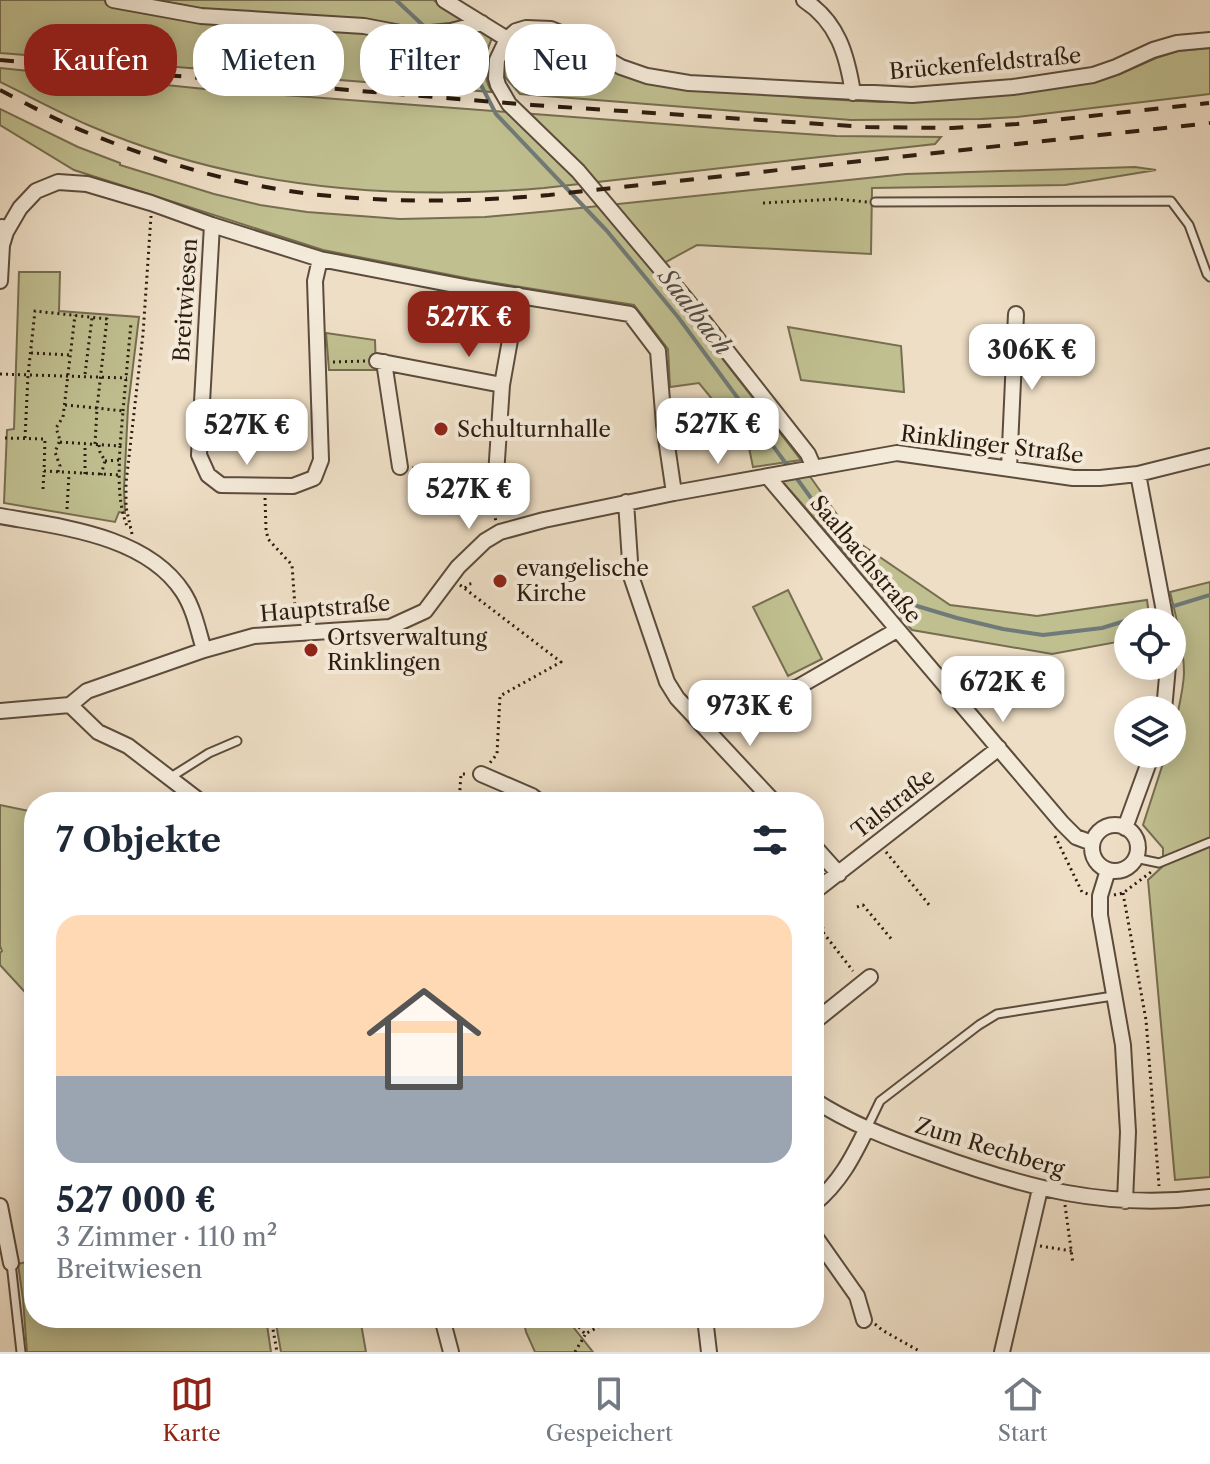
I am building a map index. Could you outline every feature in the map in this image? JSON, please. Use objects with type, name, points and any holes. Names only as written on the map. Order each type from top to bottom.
[{"type":"street","points":[[113,0],[201,16],[364,26],[411,35],[451,31],[482,23]]},
{"type":"street","points":[[444,0],[505,38]]},
{"type":"street","points":[[804,0],[813,6],[839,37],[853,93]]},
{"type":"street","name":"Brückenfeldstraße","points":[[616,64],[647,76],[689,83],[853,93],[938,94],[1093,75],[1153,50],[1177,43],[1210,40]]},
{"type":"street","points":[[505,43],[497,60],[496,78],[509,104],[578,171],[686,299],[808,454],[810,469]]},
{"type":"street","name":"Breitwiesen","points":[[3,228],[36,191],[58,182],[87,184],[320,259],[630,314],[658,351],[674,493]]},
{"type":"street","name":"Breitwiesen","points":[[212,225],[199,455],[208,475],[221,485],[293,486],[314,478],[321,460],[315,281],[320,259]]},
{"type":"street","points":[[0,281],[3,228]]},
{"type":"street","points":[[496,475],[502,385],[518,295]]},
{"type":"street","points":[[1009,469],[1016,314]]},
{"type":"street","points":[[400,467],[380,362],[502,385]]},
{"type":"street","name":"Rinklinger Straße","points":[[771,476],[897,453],[1073,478],[1138,474],[1210,456]]},
{"type":"street","points":[[1138,474],[1163,608]]},
{"type":"street","name":"Hauptstraße","points":[[0,711],[70,705],[87,691],[254,636],[390,627],[425,611],[458,567],[485,541],[500,532],[626,502],[771,476]]},
{"type":"street","name":"Saalbachstraße","points":[[771,476],[897,630],[1062,823],[1076,837],[1092,843],[1097,862],[1108,870]]},
{"type":"street","points":[[626,502],[631,576],[667,682],[677,698],[765,792]]},
{"type":"street","points":[[0,516],[73,529],[109,540],[155,564],[184,593],[204,650]]},
{"type":"street","points":[[698,719],[798,687],[897,630]]},
{"type":"street","points":[[70,705],[98,732],[128,746],[187,792]]},
{"type":"street","name":"Talstraße","points":[[824,885],[999,748]]},
{"type":"street","points":[[1125,828],[1147,768]]},
{"type":"street","points":[[481,774],[523,792]]},
{"type":"street","points":[[1092,843],[1105,827],[1112,825],[1125,828],[1137,844],[1135,858],[1127,868],[1108,870],[1100,900],[1123,1045],[1128,1132],[1125,1201]]},
{"type":"street","points":[[824,857],[839,874]]},
{"type":"street","points":[[824,1014],[870,977]]},
{"type":"street","name":"Zum Rechberg","points":[[824,1105],[867,1128],[988,1174],[1040,1189],[1125,1201],[1210,1197]]},
{"type":"street","points":[[824,1196],[848,1167],[867,1128]]},
{"type":"street","points":[[1002,1352],[1040,1189]]},
{"type":"street","points":[[0,1206],[11,1263]]},
{"type":"street","points":[[824,1249],[857,1296],[864,1320]]},
{"type":"street","points":[[445,1328],[451,1352]]},
{"type":"street","points":[[706,1328],[709,1352]]},
{"type":"lane","points":[[875,202],[1171,201],[1189,225],[1210,277]]},
{"type":"lane","points":[[169,779],[209,753],[237,741]]},
{"type":"lane","points":[[1135,858],[1159,863],[1210,842]]},
{"type":"lane","points":[[867,1128],[880,1101],[997,1014],[1115,996]]},
{"type":"lane","points":[[11,1263],[21,1352]]},
{"type":"path","points":[[497,60],[505,59]]},
{"type":"path","points":[[763,203],[837,199],[875,202]]},
{"type":"path","points":[[133,550],[126,507],[126,483],[143,334],[151,203]]},
{"type":"path","points":[[25,438],[35,311],[107,319],[97,408],[97,444],[105,461],[101,475]]},
{"type":"path","points":[[58,472],[60,466],[55,452],[60,442],[56,428],[63,417],[75,315]]},
{"type":"path","points":[[85,375],[92,318]]},
{"type":"path","points":[[131,323],[119,475],[122,513],[127,526],[131,528]]},
{"type":"path","points":[[31,353],[70,355]]},
{"type":"path","points":[[317,361],[380,362]]},
{"type":"path","points":[[0,374],[127,378]]},
{"type":"path","points":[[65,405],[123,411]]},
{"type":"path","points":[[5,438],[45,439],[43,489]]},
{"type":"path","points":[[60,442],[120,446]]},
{"type":"path","points":[[85,444],[85,474]]},
{"type":"path","points":[[105,461],[119,460]]},
{"type":"path","points":[[400,467],[440,471],[438,493],[490,501]]},
{"type":"path","points":[[44,471],[119,475]]},
{"type":"path","points":[[67,509],[69,473]]},
{"type":"path","points":[[496,475],[490,501],[500,532]]},
{"type":"path","points":[[265,487],[268,539],[292,565],[297,633]]},
{"type":"path","points":[[449,579],[561,662],[500,696],[497,754],[481,774],[461,774],[460,792]]},
{"type":"path","points":[[465,588],[475,583]]},
{"type":"path","points":[[1062,823],[1054,834],[1082,892],[1100,900],[1123,893],[1146,877],[1159,863]]},
{"type":"path","points":[[878,843],[930,906]]},
{"type":"path","points":[[1123,893],[1146,1020],[1160,1201]]},
{"type":"path","points":[[857,907],[863,905],[893,941]]},
{"type":"path","points":[[824,934],[853,971]]},
{"type":"path","points":[[1063,1193],[1073,1264]]},
{"type":"path","points":[[1027,1244],[1072,1251]]},
{"type":"path","points":[[864,1320],[921,1352]]},
{"type":"path","points":[[273,1328],[277,1352]]},
{"type":"path","points":[[580,1328],[585,1334]]},
{"type":"path","points":[[575,1352],[585,1334],[596,1328]]},
{"type":"shaded area","points":[[0,0],[433,0],[470,24],[360,24],[360,82],[344,80],[344,24],[193,24],[193,68],[177,67],[177,24],[24,24],[24,55],[0,53]]},
{"type":"shaded area","points":[[1210,48],[1210,94],[1017,117],[851,120],[545,96],[616,96],[616,66],[645,79],[805,98],[913,102],[1096,82],[1178,51]]},
{"type":"shaded area","points":[[0,68],[24,70],[24,94],[0,82]]},
{"type":"shaded area","points":[[177,86],[193,88],[193,96],[297,96],[836,136],[941,137],[935,144],[544,188],[428,192],[312,185],[255,176],[143,146],[77,120],[28,96],[177,96]]},
{"type":"shaded area","points":[[0,109],[120,165],[214,194],[307,212],[400,219],[485,217],[906,174],[1135,167],[1156,170],[1065,185],[872,188],[871,254],[697,245],[653,269],[801,460],[753,467],[748,443],[699,383],[670,387],[668,349],[634,305],[471,279],[323,250],[74,170],[0,125]]},
{"type":"shaded area","points":[[19,272],[60,272],[59,311],[139,317],[128,407],[125,513],[119,512],[115,522],[4,503],[7,430],[14,429]]},
{"type":"shaded area","points":[[788,327],[901,346],[904,392],[801,380]]},
{"type":"shaded area","points":[[326,333],[375,340],[376,370],[329,370]]},
{"type":"shaded area","points":[[809,475],[855,540],[950,605],[1037,616],[1147,600],[1148,608],[1114,608],[1114,643],[1052,654],[912,630],[782,481]]},
{"type":"shaded area","points":[[1210,582],[1210,1177],[1175,1180],[1148,880],[1163,866],[1163,848],[1143,825],[1161,768],[1186,768],[1186,696],[1181,696],[1183,680],[1186,680],[1186,608],[1173,608],[1170,592]]},
{"type":"shaded area","points":[[788,590],[822,659],[788,676],[753,607]]},
{"type":"shaded area","points":[[0,805],[24,810],[24,991],[0,965]]},
{"type":"shaded area","points":[[24,1262],[24,1312],[23,1299],[18,1264]]},
{"type":"shaded area","points":[[25,1328],[267,1328],[271,1352],[27,1352]]},
{"type":"shaded area","points":[[277,1328],[362,1328],[366,1352],[281,1352]]},
{"type":"shaded area","points":[[525,1328],[574,1328],[593,1352],[535,1352]]},
{"type":"waterway","name":"Saalbach","points":[[396,0],[422,24]]},
{"type":"waterway","name":"Saalbach","points":[[487,96],[496,114],[607,231],[678,317],[790,469]]},
{"type":"waterway","name":"Saalbach","points":[[795,476],[848,549],[917,606],[957,618],[1043,635],[1102,628],[1210,595]]},
{"type":"railway","points":[[0,60],[532,105],[867,127],[952,128],[1017,124],[1209,103]]},
{"type":"railway","points":[[0,90],[88,133],[198,171],[283,190],[400,200],[549,195],[1210,123]]},
{"type":"place","name":"Schulturnhalle","points":[[441,429]]},
{"type":"place","name":"evangelische Kirche","points":[[500,581]]},
{"type":"place","name":"Ortsverwaltung Rinklingen","points":[[311,650]]}]
